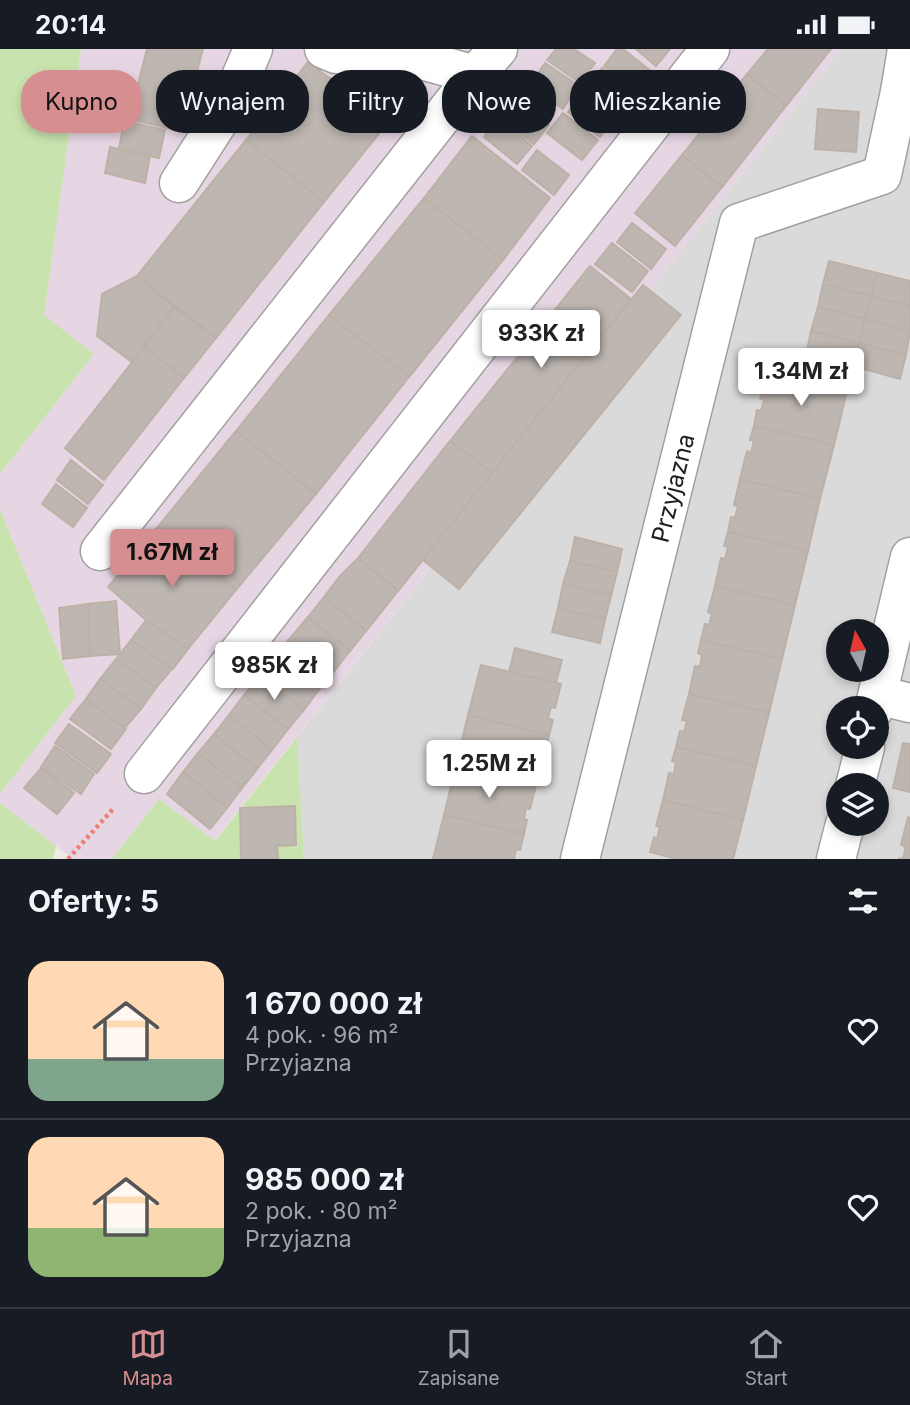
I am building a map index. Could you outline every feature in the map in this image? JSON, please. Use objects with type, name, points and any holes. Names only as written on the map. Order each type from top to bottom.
[{"type":"street","points":[[179,183],[229,105],[253,49]]},
{"type":"street","points":[[324,49],[336,54],[404,55],[487,62]]},
{"type":"street","points":[[144,774],[710,49]]},
{"type":"street","name":"Przyjazna","points":[[580,859],[739,223],[882,175],[905,93],[907,49]]},
{"type":"street","points":[[100,551],[487,62]]},
{"type":"street","points":[[888,696],[910,557]]},
{"type":"street","points":[[836,859],[842,836]]},
{"type":"path","points":[[68,859],[144,774]]},
{"type":"shaded area","points":[[81,49],[841,49],[214,841],[159,799],[112,859],[73,859],[0,803],[0,794],[76,696],[0,509],[0,474],[94,354],[44,315],[69,133],[142,133],[142,70],[78,70]]},
{"type":"shaded area","points":[[841,49],[910,49],[910,859],[304,859],[297,737]]},
{"type":"green space","points":[[0,49],[81,49],[78,70],[21,70],[21,133],[69,133],[44,315],[94,354],[0,474]]},
{"type":"green space","points":[[0,509],[76,696],[0,794]]},
{"type":"green space","points":[[297,737],[304,859],[112,859],[159,799],[215,841]]},
{"type":"green space","points":[[0,803],[56,846],[53,859],[0,859]]},
{"type":"building","points":[[147,49],[203,49],[197,70],[156,70],[156,125],[142,122],[142,70]]},
{"type":"building","points":[[556,49],[574,49],[595,63],[590,70],[570,70],[570,76],[547,60]]},
{"type":"building","points":[[617,49],[623,49],[649,70],[609,70],[604,66]]},
{"type":"building","points":[[636,49],[670,49],[656,66]]},
{"type":"building","points":[[768,49],[831,49],[786,106],[747,74]]},
{"type":"building","points":[[308,62],[323,73],[323,133],[379,133],[324,202],[246,140],[252,133],[309,133],[309,70],[302,70]]},
{"type":"building","points":[[545,63],[556,70],[540,70]]},
{"type":"building","points":[[556,70],[570,80],[570,98],[563,109],[556,104]]},
{"type":"building","points":[[746,75],[786,106],[722,187],[682,155],[700,133],[746,133]]},
{"type":"building","points":[[818,109],[859,112],[856,152],[815,149]]},
{"type":"building","points":[[563,113],[570,118],[570,133],[589,133],[598,140],[582,160],[547,133],[556,133],[556,122]]},
{"type":"building","points":[[142,125],[156,128],[156,133],[164,133],[159,158],[119,149],[122,133],[142,133]]},
{"type":"building","points":[[487,133],[516,133],[532,146],[517,164],[484,137]]},
{"type":"building","points":[[520,133],[543,133],[534,144]]},
{"type":"building","points":[[472,136],[550,198],[503,260],[424,198]]},
{"type":"building","points":[[246,140],[324,202],[216,338],[137,276]]},
{"type":"building","points":[[110,147],[150,156],[145,183],[105,173]]},
{"type":"building","points":[[537,150],[569,175],[554,195],[522,170]]},
{"type":"building","points":[[682,155],[722,187],[675,246],[635,213]]},
{"type":"building","points":[[424,198],[503,260],[409,377],[329,315]]},
{"type":"building","points":[[632,223],[666,249],[651,269],[617,242]]},
{"type":"building","points":[[612,243],[648,271],[632,292],[595,264]]},
{"type":"building","points":[[829,261],[877,273],[871,296],[823,284]]},
{"type":"building","points":[[590,266],[631,299],[492,473],[450,441]]},
{"type":"building","points":[[877,273],[910,281],[910,306],[871,296]]},
{"type":"building","points":[[137,276],[174,307],[132,362],[97,336],[102,294]]},
{"type":"building","points":[[823,284],[871,296],[865,319],[818,307]]},
{"type":"building","points":[[643,285],[681,315],[459,589],[422,559]]},
{"type":"building","points":[[871,296],[910,306],[910,331],[865,319]]},
{"type":"building","points":[[174,307],[216,338],[184,378],[144,347]]},
{"type":"building","points":[[818,307],[865,319],[859,343],[811,331]]},
{"type":"building","points":[[329,315],[409,377],[316,494],[236,431]]},
{"type":"building","points":[[865,319],[910,331],[906,355],[859,343]]},
{"type":"building","points":[[811,331],[859,343],[853,366],[806,355]]},
{"type":"building","points":[[859,343],[906,355],[900,379],[853,366]]},
{"type":"building","points":[[144,347],[184,378],[104,480],[65,448]]},
{"type":"building","points":[[806,355],[853,366],[847,391],[800,379]]},
{"type":"building","points":[[767,371],[847,391],[834,445],[754,426],[757,410],[761,411],[764,400],[760,398]]},
{"type":"building","points":[[754,426],[834,445],[820,499],[740,479],[747,451],[751,453],[754,440],[750,440]]},
{"type":"building","points":[[236,431],[316,494],[236,590],[156,529]]},
{"type":"building","points":[[450,441],[492,473],[398,591],[358,558]]},
{"type":"building","points":[[71,460],[103,485],[88,504],[57,480]]},
{"type":"building","points":[[740,479],[820,499],[808,551],[728,532],[731,517],[735,518],[738,506],[734,505]]},
{"type":"building","points":[[56,484],[87,508],[73,527],[42,504]]},
{"type":"building","points":[[156,529],[236,590],[188,649],[146,620],[108,587]]},
{"type":"building","points":[[728,532],[808,551],[795,605],[715,586],[721,558],[725,559],[728,547],[724,546]]},
{"type":"building","points":[[575,537],[622,549],[617,572],[570,561]]},
{"type":"building","points":[[358,558],[398,591],[366,631],[324,597]]},
{"type":"building","points":[[570,561],[617,572],[611,596],[563,584]]},
{"type":"building","points":[[563,584],[611,596],[605,620],[558,608]]},
{"type":"building","points":[[715,586],[795,605],[782,659],[701,640],[705,624],[709,625],[712,614],[708,612]]},
{"type":"building","points":[[324,597],[366,631],[350,651],[308,617]]},
{"type":"building","points":[[116,601],[120,654],[90,656],[88,604]]},
{"type":"building","points":[[88,604],[90,656],[63,659],[59,608]]},
{"type":"building","points":[[558,608],[605,620],[600,643],[552,632]]},
{"type":"building","points":[[308,617],[350,651],[334,671],[292,636]]},
{"type":"building","points":[[146,620],[188,649],[173,669],[131,640]]},
{"type":"building","points":[[292,636],[334,671],[318,691],[276,655]]},
{"type":"building","points":[[131,640],[172,669],[156,688],[116,659]]},
{"type":"building","points":[[701,640],[782,659],[769,713],[689,694],[695,666],[700,667],[702,655],[698,653]]},
{"type":"building","points":[[515,648],[562,660],[556,683],[509,672]]},
{"type":"building","points":[[276,655],[318,691],[304,710],[260,675]]},
{"type":"building","points":[[116,659],[156,688],[141,709],[100,679]]},
{"type":"building","points":[[481,665],[561,684],[555,708],[551,707],[548,718],[553,720],[549,735],[468,715]]},
{"type":"building","points":[[260,675],[304,710],[288,729],[244,695]]},
{"type":"building","points":[[100,679],[141,709],[125,728],[86,699]]},
{"type":"building","points":[[689,694],[769,713],[756,766],[676,747],[680,731],[684,732],[687,721],[682,720]]},
{"type":"building","points":[[244,695],[288,729],[272,750],[229,715]]},
{"type":"building","points":[[86,699],[126,729],[111,749],[70,719]]},
{"type":"building","points":[[229,715],[272,750],[257,769],[214,734]]},
{"type":"building","points":[[468,715],[549,735],[545,750],[541,749],[538,760],[543,761],[536,785],[456,765]]},
{"type":"building","points":[[69,724],[111,754],[97,773],[55,743]]},
{"type":"building","points":[[214,734],[257,769],[242,788],[198,753]]},
{"type":"building","points":[[903,743],[910,744],[910,792],[893,788]]},
{"type":"building","points":[[55,746],[94,774],[81,794],[41,767]]},
{"type":"building","points":[[676,747],[756,766],[743,820],[663,800],[669,773],[674,774],[676,762],[672,761]]},
{"type":"building","points":[[198,753],[242,788],[227,808],[183,772]]},
{"type":"building","points":[[456,765],[536,785],[530,809],[526,808],[524,834],[444,815]]},
{"type":"building","points":[[41,768],[74,793],[57,814],[24,788]]},
{"type":"building","points":[[183,772],[227,808],[210,829],[167,794]]},
{"type":"building","points":[[663,800],[743,820],[733,859],[677,859],[650,852],[660,827],[656,826]]},
{"type":"building","points":[[295,806],[296,845],[277,846],[278,859],[241,859],[240,808]]},
{"type":"building","points":[[444,815],[524,834],[520,850],[516,849],[514,859],[433,859]]},
{"type":"building","points":[[908,817],[910,859],[898,859],[903,858],[906,847],[901,845]]}]
